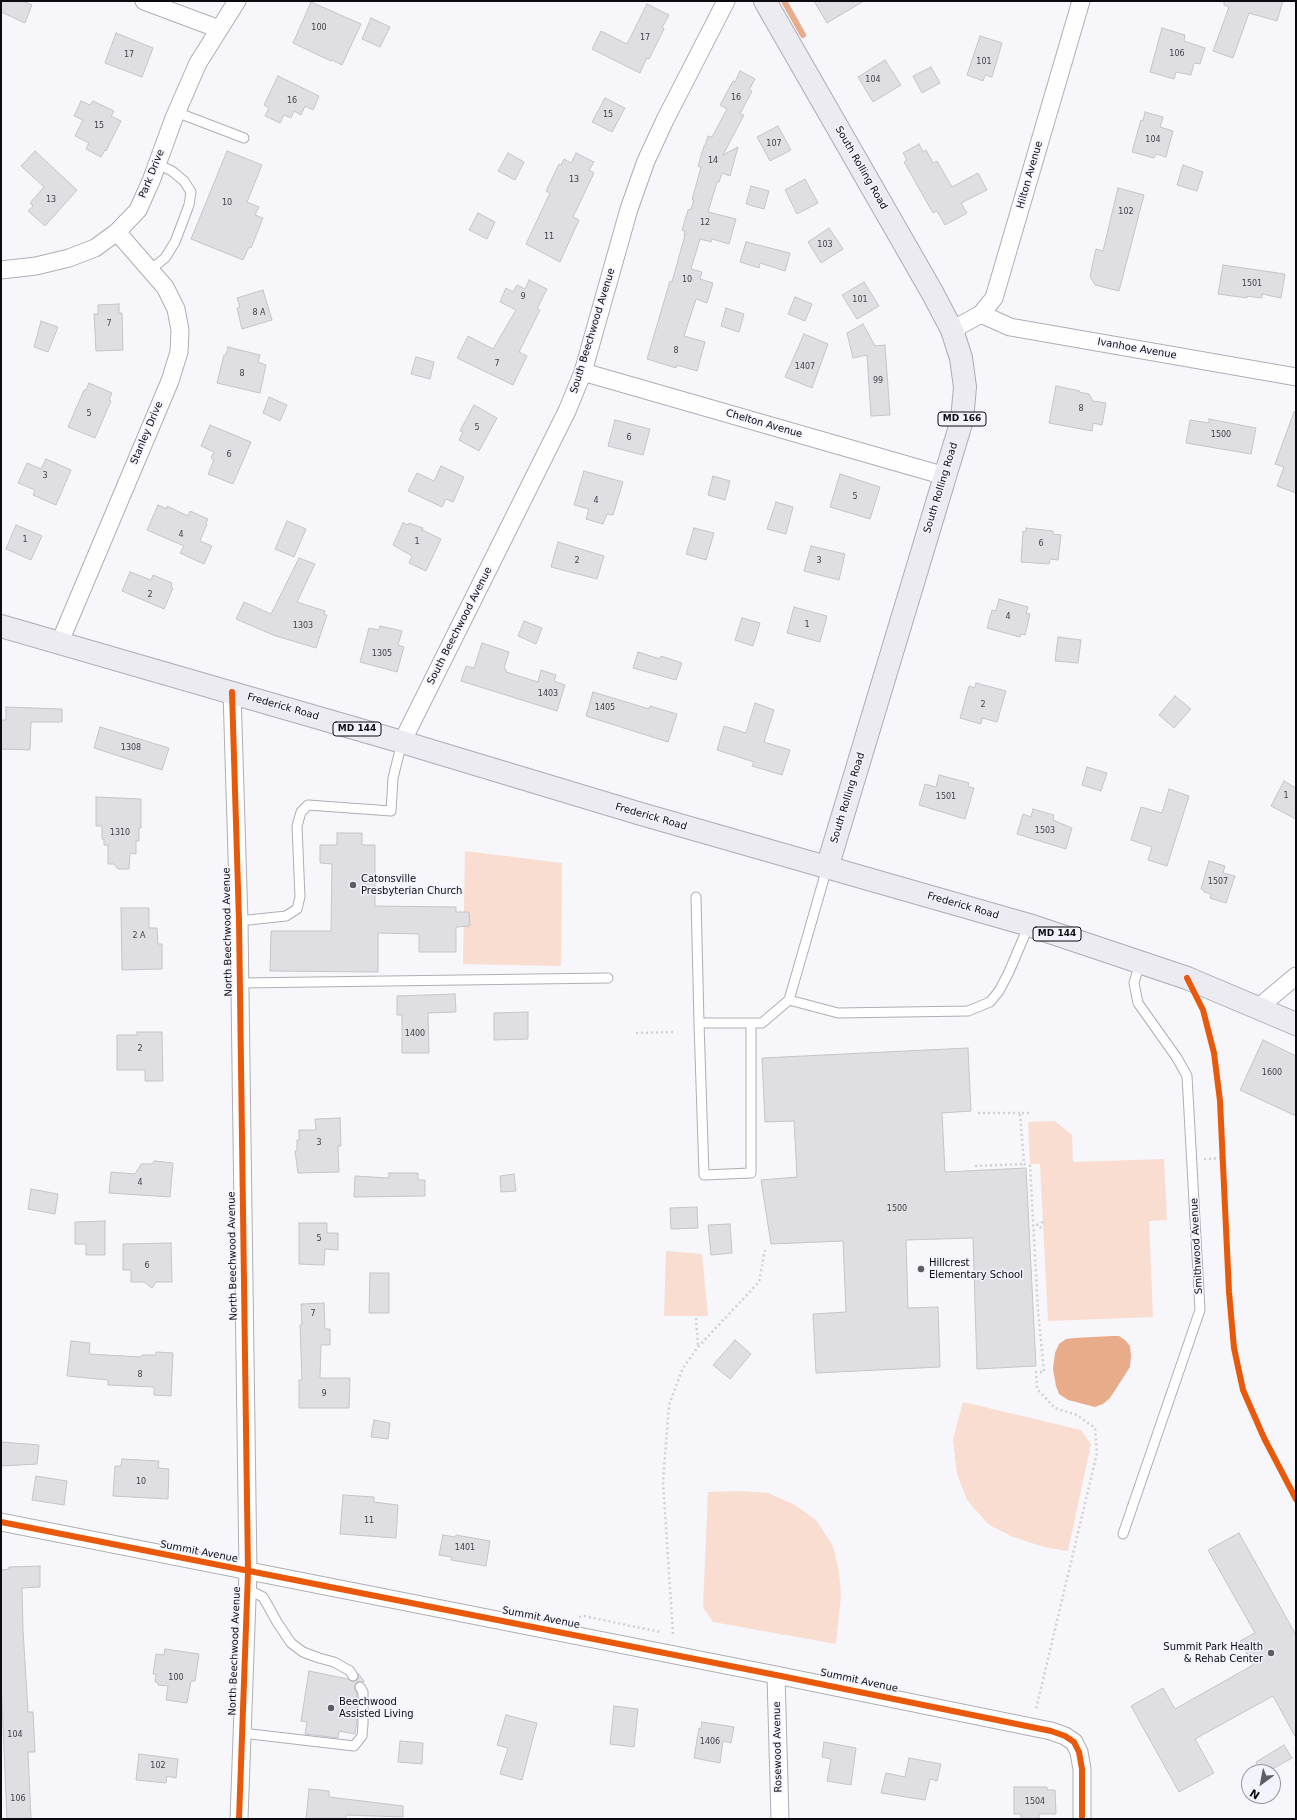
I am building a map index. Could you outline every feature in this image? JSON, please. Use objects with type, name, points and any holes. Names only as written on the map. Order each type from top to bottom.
[{"type":"main road","name":"South Rolling Road","points":[[765,1],[932,292],[952,330],[961,358],[965,387],[962,420],[827,868]]},
{"type":"main road","name":"Frederick Road","points":[[1,626],[58,644],[232,692],[827,868],[1029,925],[1140,962],[1259,1007],[1296,1024]]},
{"type":"street","points":[[144,1],[219,29]]},
{"type":"street","name":"Park Drive","points":[[1,270],[36,266],[69,258],[95,248],[117,232],[138,210],[176,112],[198,63],[237,1]]},
{"type":"street","name":"South Beechwood Avenue","points":[[402,742],[567,411],[583,372],[629,209],[646,161],[665,120],[726,1]]},
{"type":"street","name":"Hilton Avenue","points":[[952,330],[981,314],[994,298],[1081,1]]},
{"type":"street","name":"Stanley Drive","points":[[58,644],[170,381],[179,352],[180,330],[176,309],[165,287],[151,269],[117,232]]},
{"type":"street","name":"Ivanhoe Avenue","points":[[981,314],[1010,327],[1296,377]]},
{"type":"street","name":"Chelton Avenue","points":[[583,372],[945,476]]},
{"type":"street","name":"North Beechwood Avenue","points":[[232,692],[239,921],[248,1572],[239,1819]]},
{"type":"street","points":[[1259,1007],[1296,976]]},
{"type":"street","name":"Summit Avenue","points":[[1,1522],[248,1572],[776,1674],[1050,1731],[1065,1736],[1074,1742],[1079,1752],[1082,1769],[1082,1819]]},
{"type":"street","name":"Rosewood Avenue","points":[[776,1674],[780,1819]]},
{"type":"lane","points":[[176,112],[244,138]]},
{"type":"lane","points":[[151,269],[165,258],[175,242],[189,205],[191,192],[184,181],[172,171],[157,164]]},
{"type":"lane","points":[[239,921],[286,916],[297,908],[300,897],[297,826],[301,812],[308,805],[391,811],[393,778],[402,742]]},
{"type":"lane","points":[[699,1023],[762,1023],[789,1000],[827,868]]},
{"type":"lane","points":[[696,897],[704,1175],[751,1173],[750,1023]]},
{"type":"lane","points":[[789,1000],[838,1013],[968,1011],[990,1002],[999,991],[1029,925]]},
{"type":"lane","name":"Smithwood Avenue","points":[[1122,1534],[1200,1310],[1187,1076],[1177,1058],[1138,1003],[1134,983],[1140,962]]},
{"type":"lane","points":[[240,983],[608,978]]},
{"type":"lane","points":[[247,1589],[263,1597],[291,1643],[303,1652],[334,1662],[350,1671],[353,1676]]},
{"type":"lane","points":[[242,1733],[354,1746],[362,1736],[364,1692],[360,1687]]},
{"type":"path","points":[[636,1032],[676,1032]]},
{"type":"path","points":[[978,1113],[1029,1113]]},
{"type":"path","points":[[1020,1113],[1024,1164]]},
{"type":"path","points":[[1222,1151],[1223,1166]]},
{"type":"path","points":[[975,1166],[1024,1164],[1030,1166],[1044,1372],[1036,1372],[1037,1389],[1055,1408],[1077,1415],[1095,1428],[1096,1453],[1036,1709]]},
{"type":"path","points":[[1038,1226],[1043,1222]]},
{"type":"path","points":[[1034,1226],[1044,1228]]},
{"type":"path","points":[[673,1634],[663,1482],[668,1405],[683,1368],[698,1347],[759,1282],[765,1250]]},
{"type":"path","points":[[696,1318],[698,1347]]},
{"type":"shaded area","points":[[465,851],[562,863],[561,966],[463,964]]},
{"type":"shaded area","points":[[1055,1121],[1072,1135],[1073,1162],[1164,1159],[1167,1220],[1149,1221],[1153,1317],[1048,1321],[1040,1164],[1030,1164],[1028,1122]]},
{"type":"shaded area","points":[[666,1251],[702,1254],[708,1316],[664,1316]]},
{"type":"shaded area","points":[[1119,1336],[1125,1340],[1130,1346],[1131,1356],[1130,1367],[1110,1398],[1103,1404],[1095,1407],[1068,1400],[1059,1394],[1053,1369],[1055,1353],[1059,1344],[1066,1339]]},
{"type":"shaded area","points":[[963,1402],[1081,1430],[1091,1444],[1068,1551],[1044,1547],[1013,1537],[988,1524],[967,1500],[957,1474],[953,1439]]},
{"type":"shaded area","points":[[739,1491],[768,1493],[795,1505],[816,1520],[833,1546],[839,1571],[841,1595],[836,1644],[713,1622],[703,1607],[708,1492]]},
{"type":"building","points":[[1,1],[23,1],[32,5],[25,23],[1,12]]},
{"type":"building","points":[[814,1],[864,1],[827,23]]},
{"type":"building","points":[[1224,1],[1283,1],[1277,21],[1249,13],[1233,58],[1213,51],[1229,7],[1224,5]]},
{"type":"building","points":[[311,2],[361,24],[342,65],[293,43]]},
{"type":"building","points":[[647,4],[669,15],[662,28],[664,29],[649,59],[647,58],[640,73],[592,49],[601,31],[627,44]]},
{"type":"building","points":[[371,18],[390,27],[380,47],[362,39]]},
{"type":"building","points":[[1162,28],[1185,35],[1184,41],[1205,48],[1200,64],[1194,63],[1191,75],[1176,72],[1174,79],[1150,72]]},
{"type":"building","points":[[116,33],[153,48],[142,77],[105,63]]},
{"type":"building","points":[[980,36],[1002,43],[992,77],[985,75],[983,81],[967,75]]},
{"type":"building","points":[[885,60],[901,85],[873,102],[858,77]]},
{"type":"building","points":[[931,67],[940,83],[922,93],[913,76]]},
{"type":"building","points":[[740,71],[755,79],[749,90],[752,91],[740,114],[744,115],[723,155],[738,147],[730,176],[722,173],[719,182],[717,182],[708,212],[736,219],[729,244],[712,239],[711,242],[700,239],[691,269],[702,272],[700,279],[713,283],[707,303],[696,299],[684,336],[705,342],[697,371],[677,365],[676,368],[647,359],[670,281],[672,282],[685,235],[685,231],[682,230],[688,210],[691,209],[694,200],[692,200],[701,167],[698,166],[704,146],[708,136],[712,137],[727,109],[720,105],[733,81],[735,82]]},
{"type":"building","points":[[278,76],[319,96],[313,110],[305,106],[301,115],[294,111],[291,118],[284,115],[280,123],[265,116],[269,108],[264,105]]},
{"type":"building","points":[[605,98],[625,108],[612,132],[592,122]]},
{"type":"building","points":[[81,101],[90,105],[93,101],[114,111],[111,116],[121,121],[106,151],[105,150],[101,157],[86,149],[89,143],[75,136],[83,120],[74,116]]},
{"type":"building","points":[[1145,112],[1163,117],[1160,127],[1173,131],[1166,157],[1156,154],[1154,158],[1132,152],[1141,120],[1143,121]]},
{"type":"building","points":[[778,126],[791,150],[770,161],[757,137]]},
{"type":"building","points":[[919,144],[923,152],[926,150],[933,163],[937,161],[952,187],[978,173],[987,190],[961,203],[967,213],[945,225],[937,211],[933,213],[904,162],[907,160],[903,153]]},
{"type":"building","points":[[35,151],[77,190],[45,226],[28,211],[33,206],[30,203],[44,187],[21,166]]},
{"type":"building","points":[[227,151],[262,165],[247,202],[259,207],[255,215],[263,218],[251,248],[249,247],[243,260],[191,239]]},
{"type":"building","points":[[508,153],[524,162],[515,180],[498,171]]},
{"type":"building","points":[[576,153],[594,162],[589,170],[594,173],[573,217],[579,220],[560,262],[526,244],[550,193],[546,191],[559,164],[561,165],[564,159],[571,163]]},
{"type":"building","points":[[1183,165],[1203,172],[1197,191],[1177,185]]},
{"type":"building","points":[[805,179],[818,203],[797,214],[785,190]]},
{"type":"building","points":[[751,186],[769,191],[764,209],[746,204]]},
{"type":"building","points":[[1118,188],[1144,195],[1119,291],[1095,285],[1090,276],[1096,249],[1103,251]]},
{"type":"building","points":[[478,213],[495,222],[487,239],[469,230]]},
{"type":"building","points":[[829,228],[843,249],[821,263],[808,242]]},
{"type":"building","points":[[746,242],[790,253],[785,271],[760,263],[759,268],[740,262]]},
{"type":"building","points":[[1223,265],[1285,274],[1281,298],[1262,294],[1262,298],[1247,296],[1247,298],[1218,294]]},
{"type":"building","points":[[529,280],[547,289],[537,309],[540,310],[519,352],[527,356],[513,385],[457,358],[468,336],[493,349],[516,310],[500,302],[506,288],[513,292],[517,285],[525,289]]},
{"type":"building","points":[[864,282],[879,306],[857,319],[842,295]]},
{"type":"building","points":[[263,290],[272,320],[242,329],[237,308],[240,307],[237,298]]},
{"type":"building","points":[[795,297],[812,304],[805,321],[788,314]]},
{"type":"building","points":[[119,304],[119,313],[122,313],[123,350],[96,351],[94,314],[98,314],[98,305]]},
{"type":"building","points":[[726,308],[744,314],[739,332],[721,326]]},
{"type":"building","points":[[41,321],[58,327],[48,352],[34,347]]},
{"type":"building","points":[[863,324],[875,346],[885,345],[890,415],[871,416],[867,355],[853,358],[847,333]]},
{"type":"building","points":[[804,334],[828,344],[812,388],[785,377]]},
{"type":"building","points":[[228,347],[260,355],[258,362],[266,365],[260,393],[217,383],[224,355],[226,355]]},
{"type":"building","points":[[416,357],[434,362],[430,379],[411,374]]},
{"type":"building","points":[[89,383],[112,393],[109,400],[111,401],[95,438],[68,427],[84,390],[86,390]]},
{"type":"building","points":[[1056,386],[1089,394],[1093,401],[1106,403],[1102,425],[1093,423],[1092,431],[1049,423]]},
{"type":"building","points":[[269,397],[287,405],[280,421],[263,413]]},
{"type":"building","points":[[474,405],[497,418],[479,451],[459,440],[463,432],[460,431]]},
{"type":"building","points":[[1294,412],[1296,412],[1296,493],[1277,486],[1284,467],[1275,464]]},
{"type":"building","points":[[1209,419],[1256,428],[1251,454],[1186,443],[1190,420],[1209,423]]},
{"type":"building","points":[[615,420],[650,429],[643,455],[608,446]]},
{"type":"building","points":[[210,425],[251,442],[233,484],[208,474],[214,460],[211,458],[214,452],[201,446]]},
{"type":"building","points":[[46,459],[71,470],[56,505],[33,495],[35,490],[18,483],[27,463],[41,469]]},
{"type":"building","points":[[441,466],[464,477],[453,502],[446,499],[442,507],[408,491],[417,473],[434,481]]},
{"type":"building","points":[[584,471],[623,482],[613,515],[607,514],[603,524],[586,519],[589,509],[574,505]]},
{"type":"building","points":[[840,474],[880,487],[870,519],[830,507]]},
{"type":"building","points":[[713,476],[730,481],[725,500],[708,495]]},
{"type":"building","points":[[776,502],[793,507],[786,534],[767,529]]},
{"type":"building","points":[[158,505],[167,509],[167,506],[188,516],[190,511],[208,519],[200,541],[212,546],[204,564],[180,553],[184,546],[147,530]]},
{"type":"building","points":[[287,521],[306,529],[294,557],[275,549]]},
{"type":"building","points":[[403,523],[408,525],[409,523],[423,528],[422,530],[441,539],[426,571],[409,563],[412,556],[393,545]]},
{"type":"building","points":[[16,525],[42,536],[31,560],[6,549]]},
{"type":"building","points":[[694,528],[714,533],[706,560],[686,554]]},
{"type":"building","points":[[1026,528],[1053,531],[1053,534],[1061,535],[1058,560],[1050,559],[1049,564],[1021,562],[1023,531],[1026,532]]},
{"type":"building","points":[[558,542],[604,556],[597,579],[551,567]]},
{"type":"building","points":[[811,546],[845,554],[839,580],[804,571]]},
{"type":"building","points":[[299,558],[315,564],[297,602],[325,611],[324,615],[327,615],[316,648],[273,635],[236,619],[244,602],[271,614]]},
{"type":"building","points":[[130,572],[151,580],[153,575],[172,583],[171,587],[173,588],[164,609],[122,591]]},
{"type":"building","points":[[999,599],[1028,607],[1026,613],[1030,614],[1025,635],[1021,634],[1020,637],[987,628],[992,610],[996,611]]},
{"type":"building","points":[[794,607],[827,616],[820,642],[787,633]]},
{"type":"building","points":[[742,618],[760,623],[753,646],[735,640]]},
{"type":"building","points":[[524,621],[542,628],[536,644],[518,636]]},
{"type":"building","points":[[380,626],[402,631],[398,645],[404,647],[397,672],[360,662],[369,628],[379,630]]},
{"type":"building","points":[[1058,637],[1081,640],[1078,663],[1055,661]]},
{"type":"building","points":[[482,643],[509,652],[504,668],[506,669],[506,672],[538,682],[541,670],[556,675],[554,681],[565,685],[557,711],[461,681],[466,666],[474,668]]},
{"type":"building","points":[[638,652],[660,659],[661,656],[682,663],[676,680],[633,668]]},
{"type":"building","points":[[976,683],[1006,691],[997,722],[982,718],[981,724],[960,718],[969,686],[975,688]]},
{"type":"building","points":[[593,692],[649,709],[650,706],[677,714],[668,742],[586,716]]},
{"type":"building","points":[[1175,696],[1191,709],[1174,728],[1159,715]]},
{"type":"building","points":[[755,703],[774,710],[764,742],[790,750],[782,775],[752,766],[754,762],[717,750],[724,726],[746,733]]},
{"type":"building","points":[[6,707],[62,709],[62,722],[31,722],[30,750],[1,749],[1,720],[6,720]]},
{"type":"building","points":[[100,727],[169,748],[162,770],[94,748]]},
{"type":"building","points":[[1087,767],[1107,773],[1101,791],[1082,785]]},
{"type":"building","points":[[939,775],[969,783],[968,787],[974,788],[965,819],[919,805],[925,784],[936,787]]},
{"type":"building","points":[[1284,781],[1296,788],[1296,819],[1271,806]]},
{"type":"building","points":[[1169,789],[1189,796],[1167,866],[1148,860],[1152,847],[1131,840],[1141,807],[1162,813]]},
{"type":"building","points":[[96,797],[141,799],[141,828],[139,828],[139,841],[136,841],[136,854],[130,853],[129,869],[118,869],[114,864],[108,864],[108,845],[104,845],[104,839],[102,839],[102,826],[96,826]]},
{"type":"building","points":[[1033,809],[1054,815],[1053,820],[1072,828],[1066,849],[1017,834],[1023,814],[1031,817]]},
{"type":"building","name":"Catonsville Presbyterian Church","points":[[337,833],[362,833],[362,845],[375,845],[375,906],[456,907],[456,912],[469,912],[470,926],[456,927],[456,952],[419,952],[419,934],[378,933],[378,972],[270,971],[271,931],[331,931],[332,864],[320,863],[320,845],[337,845]]},
{"type":"building","points":[[1209,861],[1225,866],[1223,873],[1235,876],[1226,903],[1210,898],[1211,894],[1204,892],[1204,890],[1201,889]]},
{"type":"building","points":[[121,908],[149,908],[149,928],[157,928],[158,944],[162,944],[162,969],[122,970]]},
{"type":"building","points":[[455,994],[456,1012],[428,1013],[429,1053],[402,1053],[402,1015],[397,1015],[397,996]]},
{"type":"building","points":[[528,1012],[528,1039],[494,1040],[494,1013]]},
{"type":"building","points":[[137,1032],[162,1032],[163,1081],[145,1081],[145,1070],[117,1070],[117,1035],[137,1035]]},
{"type":"building","points":[[1263,1040],[1296,1056],[1296,1116],[1240,1090]]},
{"type":"building","name":"Hillcrest Elementary School","points":[[968,1048],[971,1111],[942,1113],[945,1172],[1026,1168],[1036,1366],[977,1369],[973,1238],[906,1240],[908,1308],[938,1307],[940,1367],[816,1373],[813,1314],[846,1312],[843,1241],[771,1244],[761,1180],[797,1177],[794,1121],[765,1122],[762,1058]]},
{"type":"building","points":[[340,1118],[341,1146],[338,1146],[339,1172],[298,1173],[295,1151],[297,1151],[299,1130],[316,1130],[315,1119]]},
{"type":"building","points":[[155,1161],[173,1163],[170,1197],[109,1193],[111,1172],[135,1174],[141,1164],[151,1164]]},
{"type":"building","points":[[389,1173],[418,1173],[418,1180],[425,1180],[425,1196],[354,1197],[355,1176],[389,1178]]},
{"type":"building","points":[[514,1174],[516,1191],[501,1192],[500,1176]]},
{"type":"building","points":[[31,1189],[58,1194],[55,1214],[28,1209]]},
{"type":"building","points":[[697,1207],[698,1228],[671,1229],[670,1208]]},
{"type":"building","points":[[105,1221],[105,1255],[86,1255],[86,1244],[75,1244],[75,1222]]},
{"type":"building","points":[[299,1223],[327,1223],[327,1233],[338,1233],[338,1250],[325,1249],[324,1265],[299,1264]]},
{"type":"building","points":[[730,1224],[732,1253],[711,1255],[708,1225]]},
{"type":"building","points":[[171,1243],[172,1282],[156,1282],[152,1288],[144,1282],[131,1282],[131,1270],[123,1270],[123,1244]]},
{"type":"building","points":[[370,1273],[389,1273],[389,1313],[369,1313]]},
{"type":"building","points":[[324,1303],[325,1329],[330,1329],[330,1345],[321,1345],[320,1378],[350,1378],[349,1408],[299,1408],[299,1380],[302,1380],[300,1325],[302,1325],[301,1304]]},
{"type":"building","points":[[735,1340],[751,1354],[730,1379],[713,1365]]},
{"type":"building","points":[[71,1341],[90,1343],[89,1354],[141,1357],[142,1355],[156,1355],[156,1352],[173,1353],[171,1396],[154,1395],[154,1387],[108,1385],[108,1380],[67,1376]]},
{"type":"building","points":[[374,1420],[390,1423],[388,1439],[371,1437]]},
{"type":"building","points":[[1,1442],[39,1445],[37,1464],[1,1466]]},
{"type":"building","points":[[122,1459],[159,1461],[158,1468],[169,1469],[168,1499],[113,1496],[115,1466],[121,1466]]},
{"type":"building","points":[[36,1476],[67,1481],[64,1505],[32,1500]]},
{"type":"building","points":[[343,1495],[374,1497],[374,1502],[398,1505],[396,1538],[340,1534]]},
{"type":"building","name":"Summit Park Health & Rehab Center","points":[[1239,1533],[1296,1635],[1296,1738],[1273,1696],[1195,1739],[1214,1773],[1179,1792],[1131,1706],[1163,1688],[1175,1709],[1253,1665],[1240,1641],[1255,1633],[1208,1550]]},
{"type":"building","points":[[443,1535],[455,1537],[456,1535],[490,1541],[486,1566],[451,1560],[452,1557],[439,1555]]},
{"type":"building","points":[[40,1566],[40,1587],[22,1588],[28,1712],[33,1712],[35,1752],[28,1752],[31,1818],[7,1819],[1,1680],[1,1570],[9,1569],[9,1567]]},
{"type":"building","points":[[165,1649],[199,1654],[195,1681],[191,1681],[187,1703],[166,1700],[168,1686],[158,1685],[158,1683],[155,1682],[156,1674],[153,1674],[156,1654],[164,1655]]},
{"type":"building","name":"Beechwood Assisted Living","points":[[309,1671],[348,1679],[353,1682],[358,1679],[358,1673],[364,1681],[357,1682],[354,1687],[357,1694],[357,1721],[355,1734],[339,1731],[338,1738],[305,1734],[307,1722],[301,1721]]},
{"type":"building","points":[[614,1706],[638,1709],[634,1747],[610,1744]]},
{"type":"building","points":[[506,1715],[537,1723],[522,1780],[500,1774],[508,1748],[497,1745]]},
{"type":"building","points":[[702,1722],[734,1727],[731,1743],[723,1741],[720,1763],[694,1758],[699,1728],[701,1729]]},
{"type":"building","points":[[400,1741],[423,1743],[422,1764],[398,1762]]},
{"type":"building","points":[[824,1742],[856,1748],[851,1785],[827,1781],[831,1759],[822,1757]]},
{"type":"building","points":[[1284,1745],[1292,1758],[1281,1764],[1257,1764],[1256,1762]]},
{"type":"building","points":[[139,1754],[178,1759],[176,1778],[167,1776],[166,1783],[136,1780]]},
{"type":"building","points":[[909,1758],[941,1764],[937,1781],[930,1779],[925,1800],[881,1793],[886,1773],[905,1777]]},
{"type":"building","points":[[1014,1787],[1047,1787],[1047,1790],[1055,1790],[1056,1814],[1039,1814],[1039,1819],[1021,1819],[1021,1814],[1014,1814]]},
{"type":"building","points":[[309,1789],[329,1791],[329,1797],[403,1806],[403,1817],[346,1815],[346,1819],[306,1819]]},
{"type":"waterway","points":[[784,1],[803,35]]},
{"type":"cycle path","points":[[232,692],[239,921],[248,1572],[239,1819]]},
{"type":"cycle path","points":[[1187,978],[1203,1010],[1214,1053],[1220,1101],[1229,1292],[1234,1348],[1243,1390],[1264,1438],[1296,1499]]},
{"type":"cycle path","points":[[1,1522],[776,1675],[1051,1731],[1065,1736],[1074,1742],[1079,1752],[1082,1769],[1082,1819]]},
{"type":"place","name":"Catonsville Presbyterian Church","points":[[353,885]]},
{"type":"place","name":"Hillcrest Elementary School","points":[[921,1269]]},
{"type":"place","name":"Summit Park Health & Rehab Center","points":[[1271,1653]]},
{"type":"place","name":"Beechwood Assisted Living","points":[[331,1708]]}]
